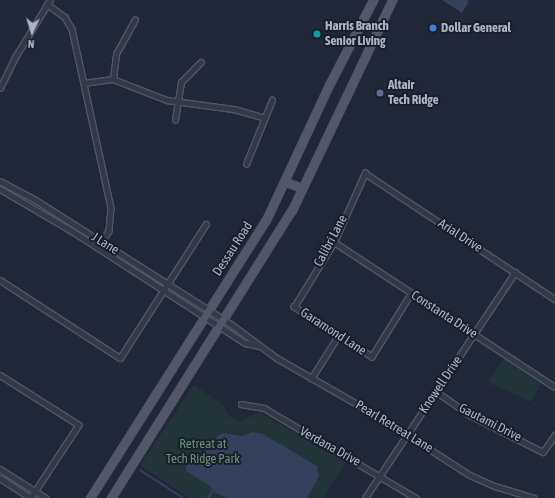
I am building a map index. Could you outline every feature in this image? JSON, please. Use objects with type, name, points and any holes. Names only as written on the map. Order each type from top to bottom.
[{"type":"main road","name":"Dessau Road","points":[[90,498],[266,220],[286,182],[329,85],[373,0]]},
{"type":"main road","points":[[110,498],[274,241],[302,188],[392,0]]},
{"type":"main road","points":[[286,182],[302,188]]},
{"type":"street","points":[[0,88],[14,59],[48,2],[69,22],[112,212],[111,225],[98,248]]},
{"type":"street","points":[[113,79],[116,54],[135,20]]},
{"type":"street","points":[[175,120],[181,82],[201,62]]},
{"type":"street","points":[[84,83],[113,79],[178,102],[234,109],[264,118]]},
{"type":"street","points":[[246,164],[272,100]]},
{"type":"street","name":"Calibri Lane","points":[[294,307],[334,242],[365,173]]},
{"type":"street","name":"Arial Drive","points":[[365,173],[555,299]]},
{"type":"street","name":"J Lane","points":[[0,181],[102,242],[209,309],[250,337],[259,346]]},
{"type":"street","name":"J Lane","points":[[0,189],[98,248],[245,343],[259,346]]},
{"type":"street","points":[[0,280],[120,358],[206,224]]},
{"type":"street","name":"Constanta Drive","points":[[334,242],[411,294],[555,387]]},
{"type":"street","name":"Knowell Drive","points":[[366,498],[437,392],[514,272]]},
{"type":"street","name":"Garamond Lane","points":[[294,307],[372,357],[411,294]]},
{"type":"street","points":[[311,379],[338,336]]},
{"type":"street","name":"Pearl Retreat Lane","points":[[259,346],[311,379],[408,434],[479,480],[534,498]]},
{"type":"street","points":[[0,375],[79,425],[31,498],[0,478]]},
{"type":"street","name":"Gautami Drive","points":[[437,392],[468,414],[543,452],[555,435]]},
{"type":"street","name":"Verdana Drive","points":[[241,404],[264,408],[315,440],[380,475],[416,498]]},
{"type":"street","points":[[0,469],[46,498]]},
{"type":"green space","points":[[504,359],[541,384],[531,402],[488,382]]},
{"type":"green space","name":"Retreat at Tech Ridge Park","points":[[194,385],[225,406],[229,416],[240,421],[259,412],[346,462],[324,496],[326,498],[189,498],[140,465]]},
{"type":"water","points":[[442,0],[466,0],[469,1],[462,13]]},
{"type":"water","points":[[252,432],[263,434],[317,466],[319,476],[307,498],[227,498],[214,492],[209,485],[186,471],[186,466],[190,459],[196,455],[201,459],[204,451],[214,450],[217,436],[224,433],[242,436]]},
{"type":"waterway","points":[[140,470],[183,498]]},
{"type":"waterway","points":[[208,498],[213,490]]},
{"type":"place","name":"Dollar General","points":[[433,28]]},
{"type":"place","name":"Harris Branch Senior Living","points":[[317,34]]},
{"type":"place","name":"Altair Tech Ridge","points":[[380,93]]}]
